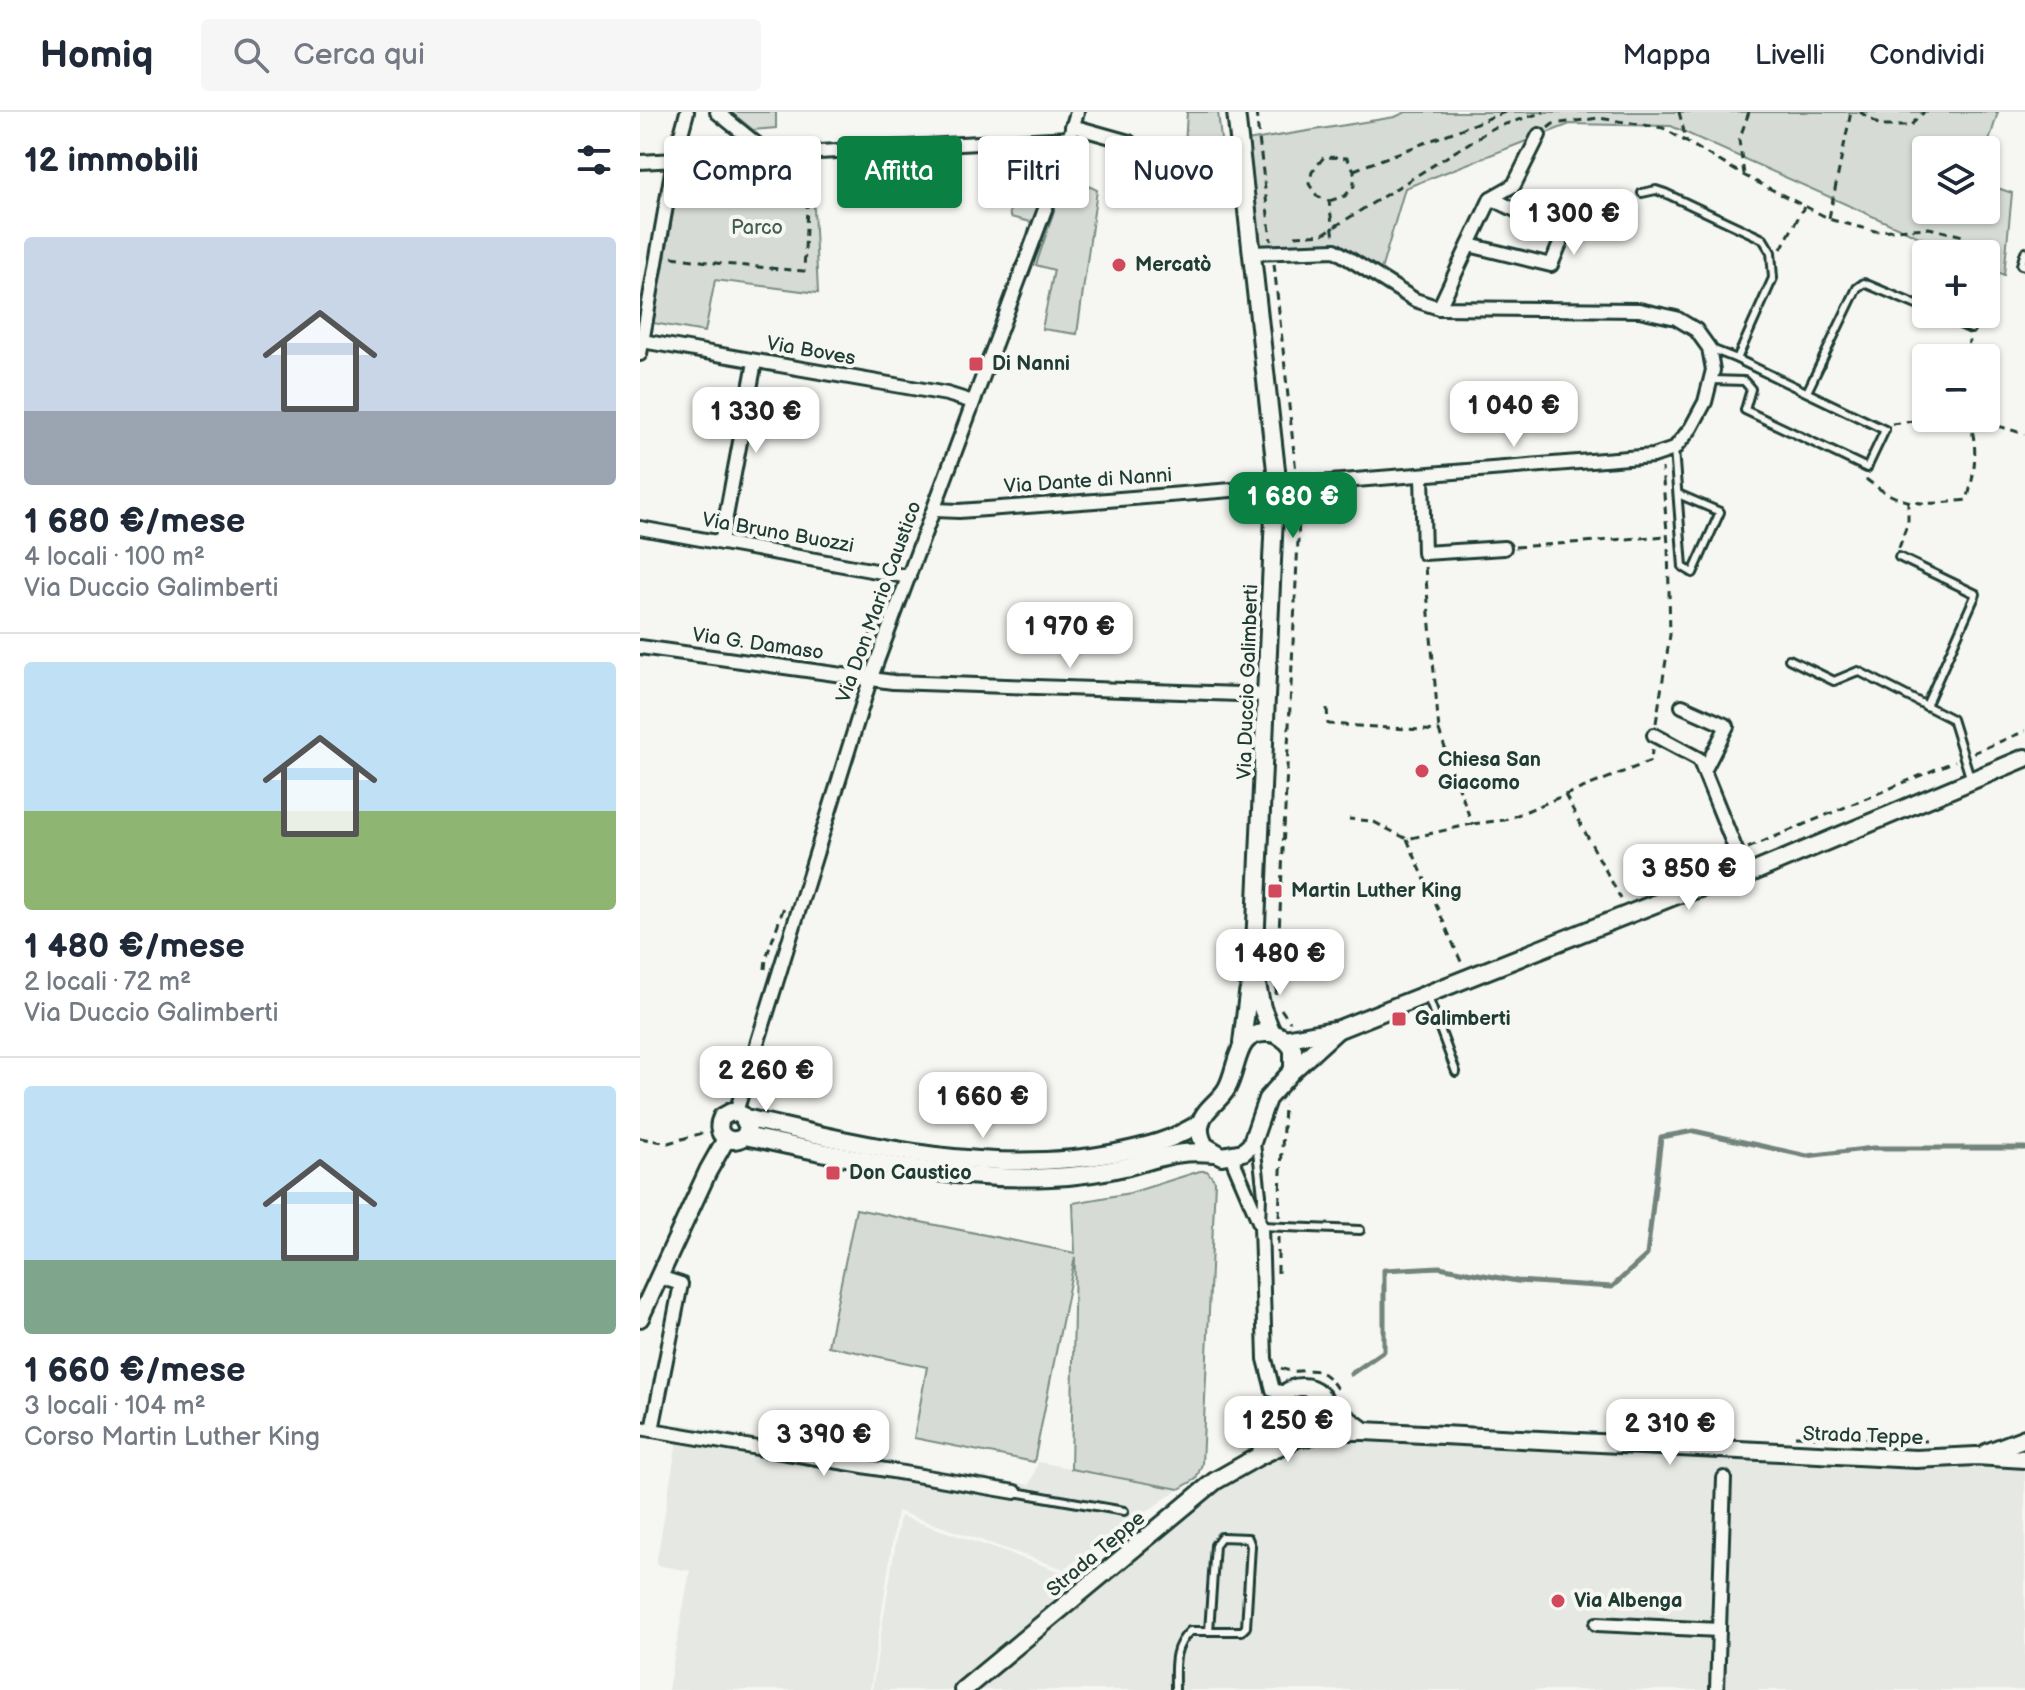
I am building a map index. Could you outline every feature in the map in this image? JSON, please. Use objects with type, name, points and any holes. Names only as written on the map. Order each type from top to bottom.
[{"type":"street","points":[[680,136],[687,112]]},
{"type":"street","points":[[717,112],[747,136]]},
{"type":"street","name":"Via Don Mario Caustico","points":[[741,1115],[870,680],[935,510],[1077,112]]},
{"type":"street","name":"Via Duccio Galimberti","points":[[1201,1122],[1204,1114],[1226,1091],[1242,1043],[1254,970],[1276,470],[1236,112]]},
{"type":"street","points":[[1058,136],[1071,132],[1129,142],[1142,155],[1243,169]]},
{"type":"street","points":[[1439,308],[1491,198],[1514,185],[1539,135]]},
{"type":"street","points":[[821,152],[978,147]]},
{"type":"street","points":[[640,162],[664,161]]},
{"type":"street","points":[[1469,245],[1551,265],[1564,234],[1491,198]]},
{"type":"street","points":[[641,348],[665,208]]},
{"type":"street","points":[[1252,253],[1335,250],[1415,300],[1439,308],[1639,310],[1676,318],[1696,330],[1709,348],[1713,370],[1705,402],[1691,428],[1667,451]]},
{"type":"street","name":"Via Boves","points":[[641,348],[755,362],[947,394],[973,402]]},
{"type":"street","points":[[721,543],[755,362]]},
{"type":"street","name":"Via Dante di Nanni","points":[[935,510],[989,509],[1275,487],[1667,451]]},
{"type":"street","points":[[1422,475],[1424,553],[1504,548]]},
{"type":"street","name":"Via Bruno Buozzi","points":[[640,528],[909,577]]},
{"type":"street","name":"Via G. Damaso","points":[[640,647],[870,680],[1268,695]]},
{"type":"street","points":[[1682,706],[1727,726],[1704,771]]},
{"type":"street","points":[[1654,735],[1699,759],[1746,875]]},
{"type":"street","points":[[1242,1043],[1259,1033],[1339,1029],[1677,895],[1746,875],[2025,758]]},
{"type":"street","name":"Via Duccio Galimberti","points":[[1254,970],[1258,993],[1293,1049],[1293,1070]]},
{"type":"street","points":[[745,1136],[913,1168],[997,1177],[1081,1175],[1132,1165],[1174,1152],[1231,1156],[1251,1145],[1267,1099],[1293,1070],[1339,1029]]},
{"type":"street","points":[[741,1115],[748,1127],[745,1136],[738,1141],[726,1139],[720,1133],[720,1121],[727,1113],[741,1115],[912,1152],[1023,1161],[1079,1159],[1128,1151],[1181,1134],[1201,1122],[1202,1140],[1213,1153]]},
{"type":"street","points":[[640,1318],[726,1139]]},
{"type":"street","points":[[1231,1156],[1261,1226],[1265,1359],[1273,1390],[1285,1393]]},
{"type":"street","points":[[659,1277],[681,1284],[646,1429],[1015,1492]]},
{"type":"street","points":[[1335,1402],[1318,1431],[1299,1437],[1285,1430],[1278,1417],[1277,1408],[1285,1393],[1292,1388],[1308,1387],[1335,1402],[1364,1431]]},
{"type":"street","points":[[1259,1456],[1278,1417]]},
{"type":"street","name":"Strada Teppe","points":[[1318,1431],[1916,1459],[1976,1456],[2025,1459]]},
{"type":"street","name":"Strada Teppe","points":[[963,1690],[1215,1481],[1299,1437]]},
{"type":"street","name":"Strada Teppe","points":[[1976,1456],[2025,1438]]},
{"type":"street","points":[[1717,1690],[1724,1478]]},
{"type":"street","points":[[1597,1624],[1719,1630]]},
{"type":"lane","points":[[1642,193],[1656,190],[1665,193],[1763,239],[1771,252],[1773,278],[1737,359]]},
{"type":"lane","points":[[2025,252],[2021,265],[2025,266]]},
{"type":"lane","points":[[1807,392],[1857,288],[1864,283],[1912,303]]},
{"type":"lane","points":[[1709,348],[1885,430],[1867,468],[1745,410],[1751,389],[1744,381],[1710,380]]},
{"type":"lane","points":[[1667,451],[1678,494],[1683,567],[1693,573],[1720,512],[1678,494]]},
{"type":"lane","points":[[1899,557],[1976,594],[1926,706]]},
{"type":"lane","points":[[1789,659],[1834,681],[1858,671],[1952,719],[1971,781]]},
{"type":"lane","points":[[1427,994],[1456,1072]]},
{"type":"lane","points":[[1255,1135],[1262,1195],[1261,1226],[1360,1230]]},
{"type":"lane","points":[[1015,1492],[1124,1511]]},
{"type":"lane","points":[[1175,1690],[1180,1641],[1190,1631],[1209,1631],[1242,1631],[1246,1627],[1251,1546],[1248,1538],[1221,1537],[1215,1545],[1209,1631]]},
{"type":"path","points":[[1256,112],[1300,515],[1276,1001],[1286,1018],[1284,1033]]},
{"type":"path","points":[[1354,170],[1505,112]]},
{"type":"path","points":[[1284,237],[1323,234],[1493,128],[1544,112]]},
{"type":"path","points":[[1679,112],[1687,143]]},
{"type":"path","points":[[1745,176],[1739,140],[1749,112]]},
{"type":"path","points":[[1829,219],[1851,112]]},
{"type":"path","points":[[1860,112],[1881,126],[1910,126],[1924,112]]},
{"type":"path","points":[[1539,135],[1553,124],[1599,118],[1663,128],[1745,176],[1829,219],[1875,231],[1929,228],[1963,236],[1966,240]]},
{"type":"path","points":[[1324,157],[1347,158],[1354,170],[1354,186],[1345,196],[1329,201],[1317,196],[1309,184],[1317,163],[1324,157]]},
{"type":"path","points":[[1329,201],[1335,250]]},
{"type":"path","points":[[1773,262],[1804,207]]},
{"type":"path","points":[[657,254],[804,271],[807,208]]},
{"type":"path","points":[[1969,344],[1971,329]]},
{"type":"path","points":[[1876,426],[1912,421]]},
{"type":"path","points":[[2000,427],[2025,434]]},
{"type":"path","points":[[1863,466],[1862,476],[1886,495],[1908,502],[1934,504],[1967,500],[1975,473],[1972,432]]},
{"type":"path","points":[[1407,839],[1505,820],[1651,761],[1670,635],[1667,451]]},
{"type":"path","points":[[1899,557],[1897,553],[1908,522],[1908,502]]},
{"type":"path","points":[[1504,548],[1667,536]]},
{"type":"path","points":[[1424,553],[1439,731],[1472,824]]},
{"type":"path","points":[[1327,708],[1328,724],[1439,731]]},
{"type":"path","points":[[1665,881],[2025,731]]},
{"type":"path","points":[[1565,795],[1621,899]]},
{"type":"path","points":[[1349,819],[1372,821],[1407,839],[1463,965]]},
{"type":"path","points":[[1278,1284],[1284,1103]]},
{"type":"path","points":[[640,1138],[668,1143],[706,1134],[712,1122]]},
{"type":"path","points":[[1278,1363],[1287,1371],[1311,1369],[1323,1374],[1333,1383],[1335,1402]]},
{"type":"path","points":[[1790,1435],[1931,1442]]},
{"type":"shaded area","points":[[680,1424],[1030,1485],[1038,1462],[1179,1489],[1064,1569],[897,1511],[870,1690],[668,1690],[690,1571],[656,1565]]},
{"type":"shaded area","points":[[1373,1439],[1952,1466],[2012,1461],[2025,1470],[2025,1690],[872,1690],[900,1516],[1100,1585],[1236,1474],[1302,1447]]},
{"type":"green space","points":[[731,112],[776,112],[776,128],[753,130]]},
{"type":"green space","points":[[1187,112],[1218,112],[1221,136],[1186,136]]},
{"type":"green space","points":[[1406,112],[1998,112],[1991,136],[1912,136],[1912,224],[2000,224],[2000,189],[2012,193],[2004,275],[2000,273],[2000,240],[1926,240],[1671,126],[1570,124],[1405,188],[1379,277],[1335,250],[1252,253],[1242,142],[1395,117]]},
{"type":"green space","points":[[1089,186],[1097,190],[1077,334],[1042,329],[1054,270],[1036,265],[1055,208],[1089,208]]},
{"type":"green space","name":"Parco","points":[[674,208],[814,208],[818,293],[715,280],[705,332],[653,323]]},
{"type":"green space","points":[[1009,208],[1040,208],[1035,223],[1010,217]]},
{"type":"green space","points":[[1207,1171],[1215,1181],[1202,1464],[1196,1479],[1179,1489],[1071,1469],[1075,1257],[1034,1462],[914,1438],[927,1367],[828,1346],[856,1209],[1075,1253],[1073,1203],[1130,1193]]},
{"type":"waterway","points":[[1351,1374],[1384,1351],[1384,1270],[1439,1267],[1517,1281],[1612,1287],[1647,1255],[1661,1137],[1694,1131],[1807,1156],[1873,1148],[2025,1148]]},
{"type":"place","name":"Mercatò","points":[[1119,265]]},
{"type":"place","name":"Di Nanni","points":[[976,364]]},
{"type":"place","name":"Chiesa San Giacomo","points":[[1422,771]]},
{"type":"place","name":"Martin Luther King","points":[[1275,891]]},
{"type":"place","name":"Galimberti","points":[[1399,1019]]},
{"type":"place","name":"Don Caustico","points":[[833,1173]]},
{"type":"place","name":"Via Albenga","points":[[1558,1601]]}]
